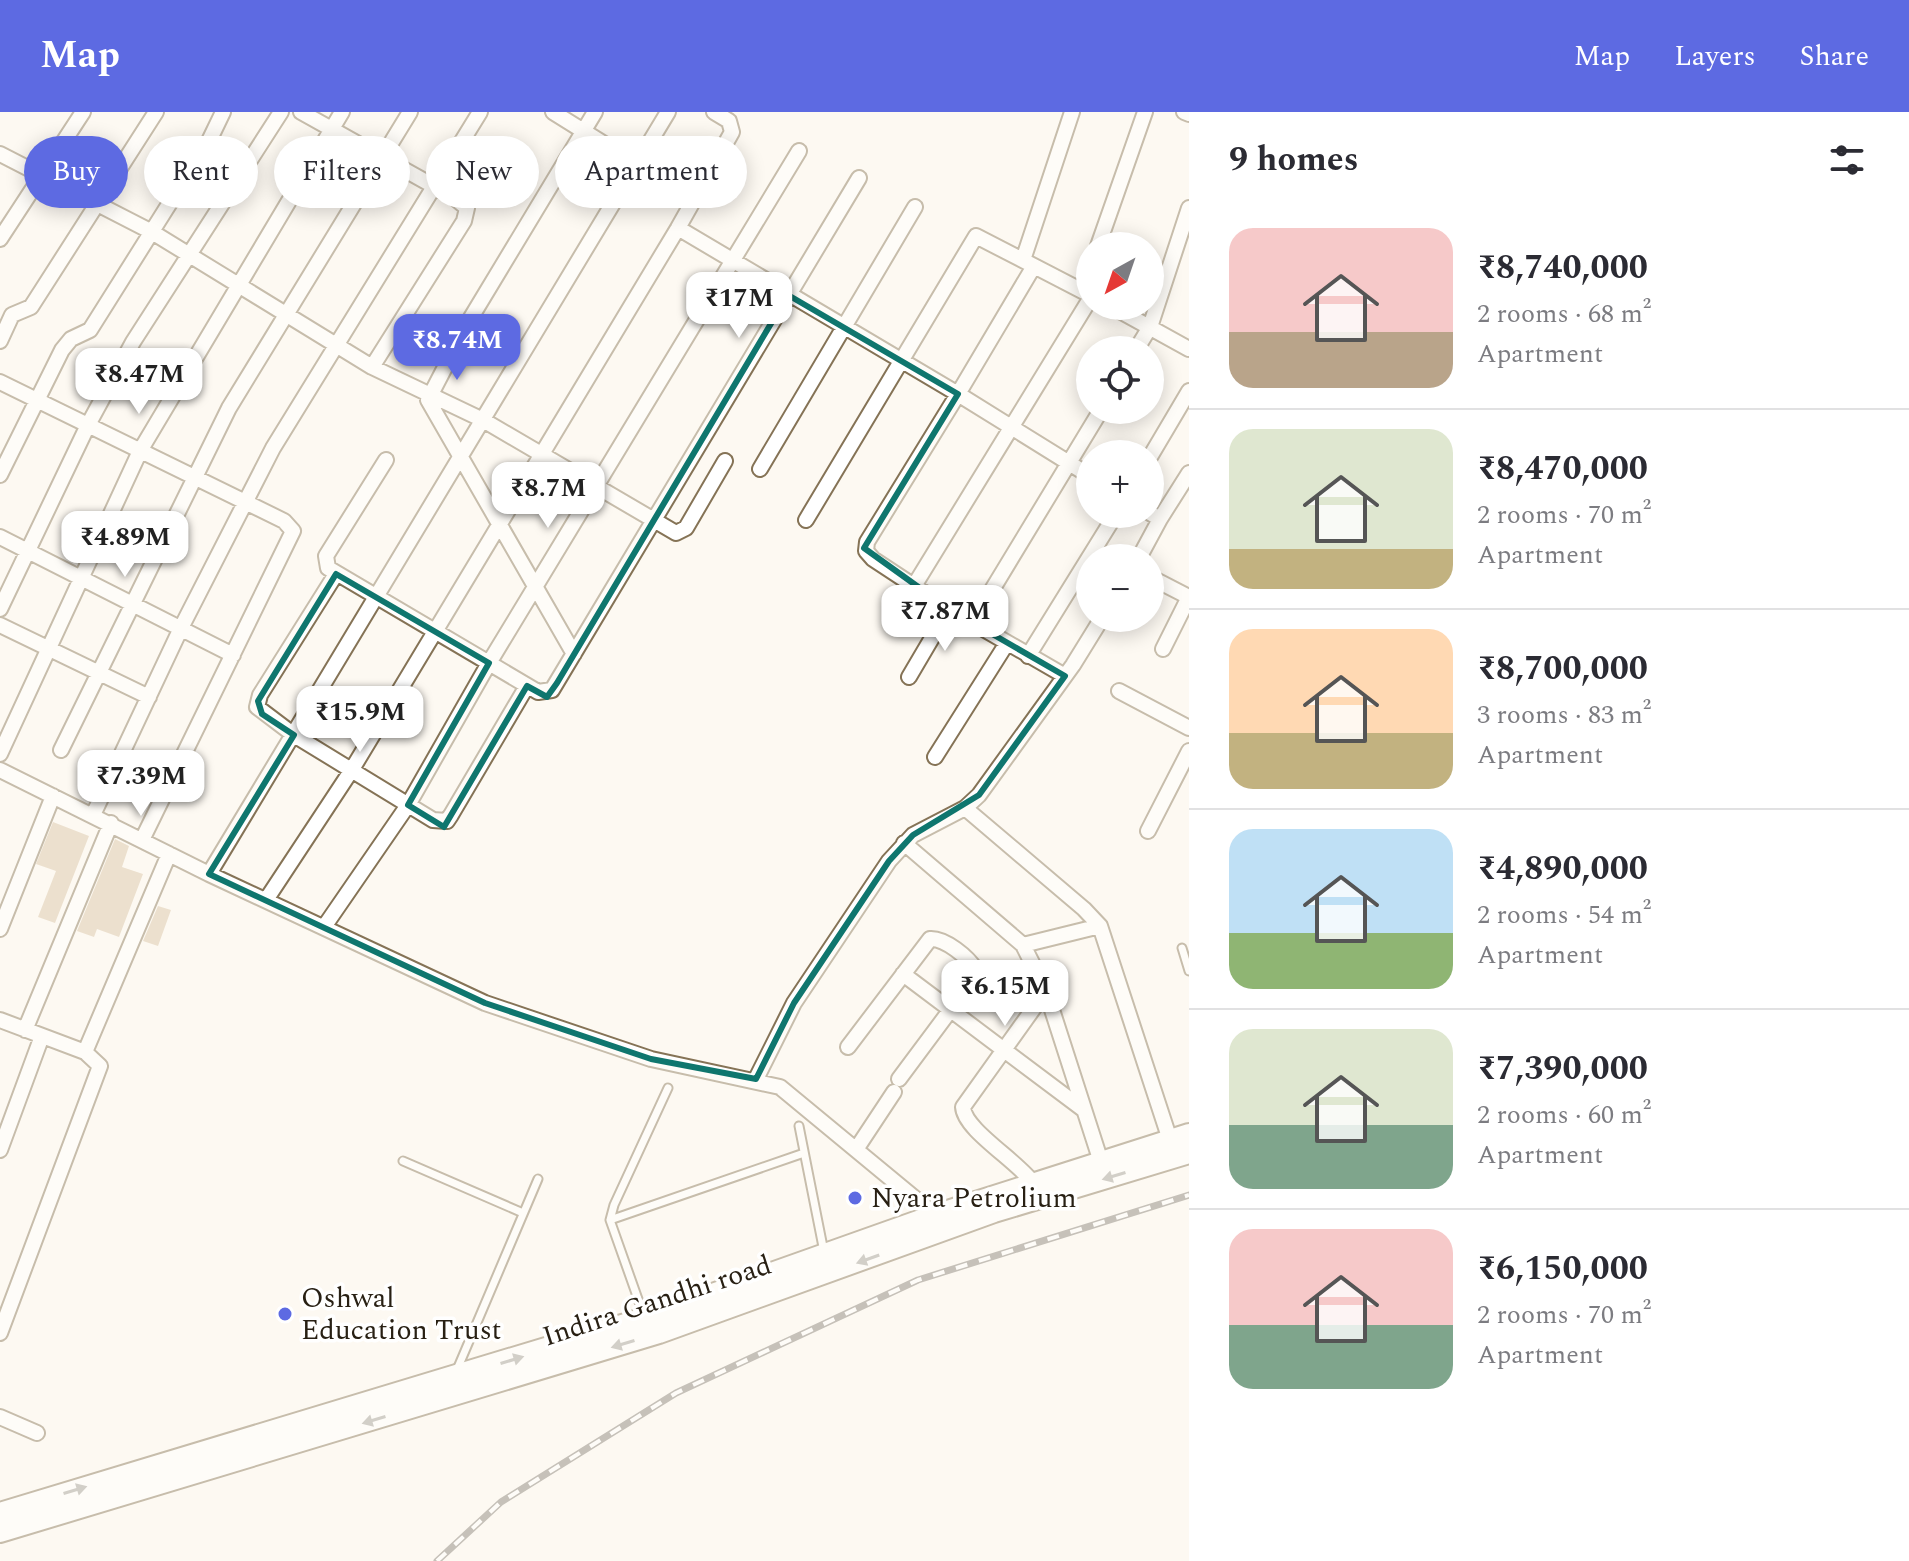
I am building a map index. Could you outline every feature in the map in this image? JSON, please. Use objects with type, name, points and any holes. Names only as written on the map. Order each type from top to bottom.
[{"type":"main road","name":"Indira Gandhi road","points":[[0,1532],[659,1333],[1034,1184],[1180,1137]]},
{"type":"main road","name":"Indira Gandhi road","points":[[0,1513],[454,1378],[645,1318],[825,1254],[1189,1153]]},
{"type":"street","points":[[68,136],[83,112]]},
{"type":"street","points":[[128,157],[156,112]]},
{"type":"street","points":[[0,475],[65,344],[90,330],[223,112]]},
{"type":"street","points":[[0,609],[88,425],[188,253],[281,112]]},
{"type":"street","points":[[301,112],[343,136]]},
{"type":"street","points":[[0,754],[140,451],[236,285],[342,112]]},
{"type":"street","points":[[395,136],[410,112]]},
{"type":"street","points":[[464,136],[480,112]]},
{"type":"street","points":[[553,112],[596,136]]},
{"type":"street","points":[[574,654],[430,406],[429,393],[595,112]]},
{"type":"street","points":[[654,136],[668,112]]},
{"type":"street","points":[[714,112],[729,121],[732,132],[730,136]]},
{"type":"street","points":[[1065,676],[949,609],[873,559],[866,551],[867,542],[958,394],[1028,263],[1072,112]]},
{"type":"street","points":[[1103,232],[1145,112]]},
{"type":"street","points":[[324,927],[408,805],[489,663],[799,151]]},
{"type":"street","points":[[0,154],[24,167]]},
{"type":"street","points":[[386,460],[326,556],[328,568],[538,692],[552,690],[859,178]]},
{"type":"street","points":[[93,815],[181,628],[273,448],[426,195]]},
{"type":"street","points":[[0,239],[24,204]]},
{"type":"street","points":[[760,469],[915,207]]},
{"type":"street","points":[[0,341],[12,315],[31,307],[96,208]]},
{"type":"street","points":[[101,208],[188,253],[372,367],[483,420],[676,533],[682,532],[725,461]]},
{"type":"street","points":[[61,750],[130,603],[229,408],[350,208]]},
{"type":"street","points":[[372,367],[466,214],[464,208]]},
{"type":"street","points":[[209,874],[612,208]]},
{"type":"street","points":[[266,900],[351,771],[437,631],[540,453],[689,208]]},
{"type":"street","points":[[1145,336],[1189,208]]},
{"type":"street","points":[[678,228],[1076,467]]},
{"type":"street","points":[[806,520],[976,236],[1076,289]]},
{"type":"street","points":[[914,586],[1076,316]]},
{"type":"street","points":[[1137,320],[1189,349]]},
{"type":"street","points":[[0,382],[284,521],[293,531],[142,840]]},
{"type":"street","points":[[1160,440],[1189,391]]},
{"type":"street","points":[[972,623],[1093,424]]},
{"type":"street","points":[[1164,505],[1189,473]]},
{"type":"street","points":[[1028,656],[1107,528]]},
{"type":"street","points":[[0,537],[233,655]]},
{"type":"street","points":[[336,574],[258,701],[262,714],[433,820],[447,821],[527,686]]},
{"type":"street","points":[[1163,649],[1189,597],[1164,584]]},
{"type":"street","points":[[909,677],[949,609]]},
{"type":"street","points":[[0,625],[149,697]]},
{"type":"street","points":[[756,1079],[794,1003],[882,870],[904,843],[920,830],[965,808],[1005,762],[1093,632]]},
{"type":"street","points":[[935,757],[1007,643]]},
{"type":"street","points":[[1119,691],[1189,728]]},
{"type":"street","points":[[1148,831],[1189,751]]},
{"type":"street","points":[[0,770],[209,874],[485,1003],[651,1059],[756,1079],[780,1087],[857,1148],[942,1222]]},
{"type":"street","points":[[0,929],[53,796]]},
{"type":"street","points":[[965,808],[1100,926],[1180,1137]]},
{"type":"street","points":[[25,1030],[111,823]]},
{"type":"street","points":[[904,843],[1023,945],[1046,991],[1101,1162]]},
{"type":"street","points":[[85,1052],[169,854]]},
{"type":"street","points":[[1023,945],[1100,926]]},
{"type":"street","points":[[848,1047],[930,939],[944,942],[976,970],[857,1148]]},
{"type":"street","points":[[903,974],[1084,1110]]},
{"type":"street","points":[[1034,1184],[1021,1166],[963,1115],[965,1100],[1046,991]]},
{"type":"street","points":[[0,1020],[96,1058],[99,1075],[0,1333]]},
{"type":"street","points":[[0,1150],[42,1036]]},
{"type":"street","points":[[0,1417],[37,1433]]},
{"type":"lane","points":[[1182,948],[1189,971]]},
{"type":"lane","points":[[645,1318],[610,1220],[668,1088]]},
{"type":"lane","points":[[799,1126],[825,1254]]},
{"type":"lane","points":[[610,1220],[804,1153]]},
{"type":"lane","points":[[403,1161],[523,1213]]},
{"type":"lane","points":[[454,1378],[538,1179]]},
{"type":"highlighted area","points":[[788,295],[958,394],[864,548],[949,609],[1065,676],[979,795],[913,835],[889,861],[794,1003],[756,1079],[651,1059],[485,1003],[209,874],[294,735],[262,714],[258,701],[336,574],[489,663],[408,805],[444,827],[527,686],[547,697],[557,683]]},
{"type":"building","points":[[53,822],[89,836],[55,923],[38,917],[56,871],[36,864]]},
{"type":"building","points":[[115,839],[129,846],[122,867],[143,874],[119,937],[97,929],[94,937],[77,931]]},
{"type":"building","points":[[158,906],[171,910],[158,946],[143,941]]},
{"type":"railway","points":[[437,1561],[501,1502],[676,1393],[918,1280],[1189,1195]]},
{"type":"place","name":"Nyara Petrolium","points":[[855,1198]]},
{"type":"place","name":"Oshwal Education Trust","points":[[285,1314]]}]
